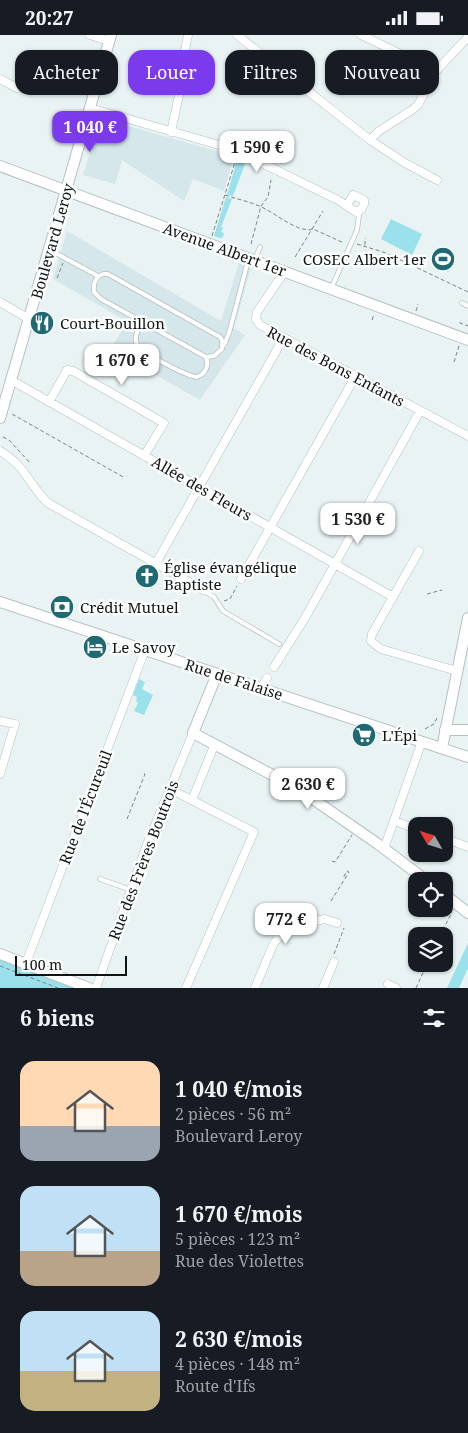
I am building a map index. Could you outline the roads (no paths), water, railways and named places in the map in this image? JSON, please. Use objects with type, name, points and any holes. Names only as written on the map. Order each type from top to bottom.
[{"type":"street","points":[[90,35],[110,38]]},
{"type":"street","points":[[171,132],[183,77],[188,35]]},
{"type":"street","points":[[237,35],[370,140],[405,163],[437,180]]},
{"type":"street","points":[[361,35],[392,50]]},
{"type":"street","points":[[439,68],[468,37]]},
{"type":"street","name":"Boulevard Leroy","points":[[0,418],[110,38]]},
{"type":"street","points":[[0,79],[15,87]]},
{"type":"street","points":[[370,140],[379,131],[418,105],[423,95]]},
{"type":"street","points":[[90,109],[233,149],[347,205],[356,212],[361,210],[364,200],[353,195],[347,205]]},
{"type":"street","name":"Avenue Albert 1er","points":[[0,166],[285,271],[464,341]]},
{"type":"street","name":"Rue des Bons Enfants","points":[[285,271],[256,316],[257,322],[260,325],[283,339],[468,436]]},
{"type":"street","points":[[0,302],[29,319]]},
{"type":"street","points":[[156,563],[283,339]]},
{"type":"street","points":[[49,402],[67,370],[73,371],[164,423],[144,455]]},
{"type":"street","points":[[241,579],[355,377]]},
{"type":"street","name":"Allée des Fleurs","points":[[11,380],[393,597]]},
{"type":"street","points":[[274,667],[305,618],[420,411]]},
{"type":"street","points":[[0,451],[16,461],[48,503],[203,590]]},
{"type":"street","points":[[419,551],[372,634],[371,641],[381,649],[457,671]]},
{"type":"street","name":"Rue de Falaise","points":[[0,604],[217,673],[468,757]]},
{"type":"street","points":[[442,748],[468,618]]},
{"type":"street","name":"Rue de l'Écureuil","points":[[26,963],[144,650]]},
{"type":"street","points":[[217,673],[193,733],[214,746],[297,788],[415,872]]},
{"type":"street","points":[[261,688],[267,678]]},
{"type":"street","points":[[0,721],[14,725],[0,774]]},
{"type":"street","points":[[445,730],[468,730]]},
{"type":"street","name":"Rue des Frères Boutrois","points":[[96,988],[131,890],[193,733]]},
{"type":"street","points":[[384,849],[422,741]]},
{"type":"street","points":[[192,800],[214,746]]},
{"type":"street","points":[[170,789],[254,832],[186,988]]},
{"type":"street","points":[[395,821],[408,826]]},
{"type":"street","points":[[453,841],[468,847]]},
{"type":"street","points":[[453,901],[468,913]]},
{"type":"street","points":[[254,988],[273,945],[282,932],[297,925],[325,919],[337,923]]},
{"type":"street","points":[[0,954],[83,986]]},
{"type":"street","points":[[323,988],[334,961]]},
{"type":"street","points":[[388,984],[396,988]]},
{"type":"lane","points":[[331,289],[357,230],[359,215],[356,212]]},
{"type":"lane","points":[[98,276],[94,288],[96,296],[206,357],[216,355],[229,333],[252,259],[260,247]]},
{"type":"lane","points":[[49,250],[98,276],[108,274],[220,337],[222,347]]},
{"type":"lane","points":[[462,303],[468,306]]},
{"type":"lane","points":[[142,322],[136,336],[136,341],[141,349],[148,354],[186,374],[197,377],[202,375],[207,367],[206,357]]},
{"type":"lane","points":[[203,590],[214,597],[223,611],[279,644]]},
{"type":"lane","points":[[100,879],[131,890]]},
{"type":"place","name":"COSEC Albert 1er","points":[[443,259]]},
{"type":"place","name":"Court-Bouillon","points":[[42,323]]},
{"type":"place","name":"Église évangélique Baptiste","points":[[147,576]]},
{"type":"place","name":"Crédit Mutuel","points":[[62,607]]},
{"type":"place","name":"Le Savoy","points":[[95,647]]},
{"type":"place","name":"L'Épi","points":[[364,735]]}]
